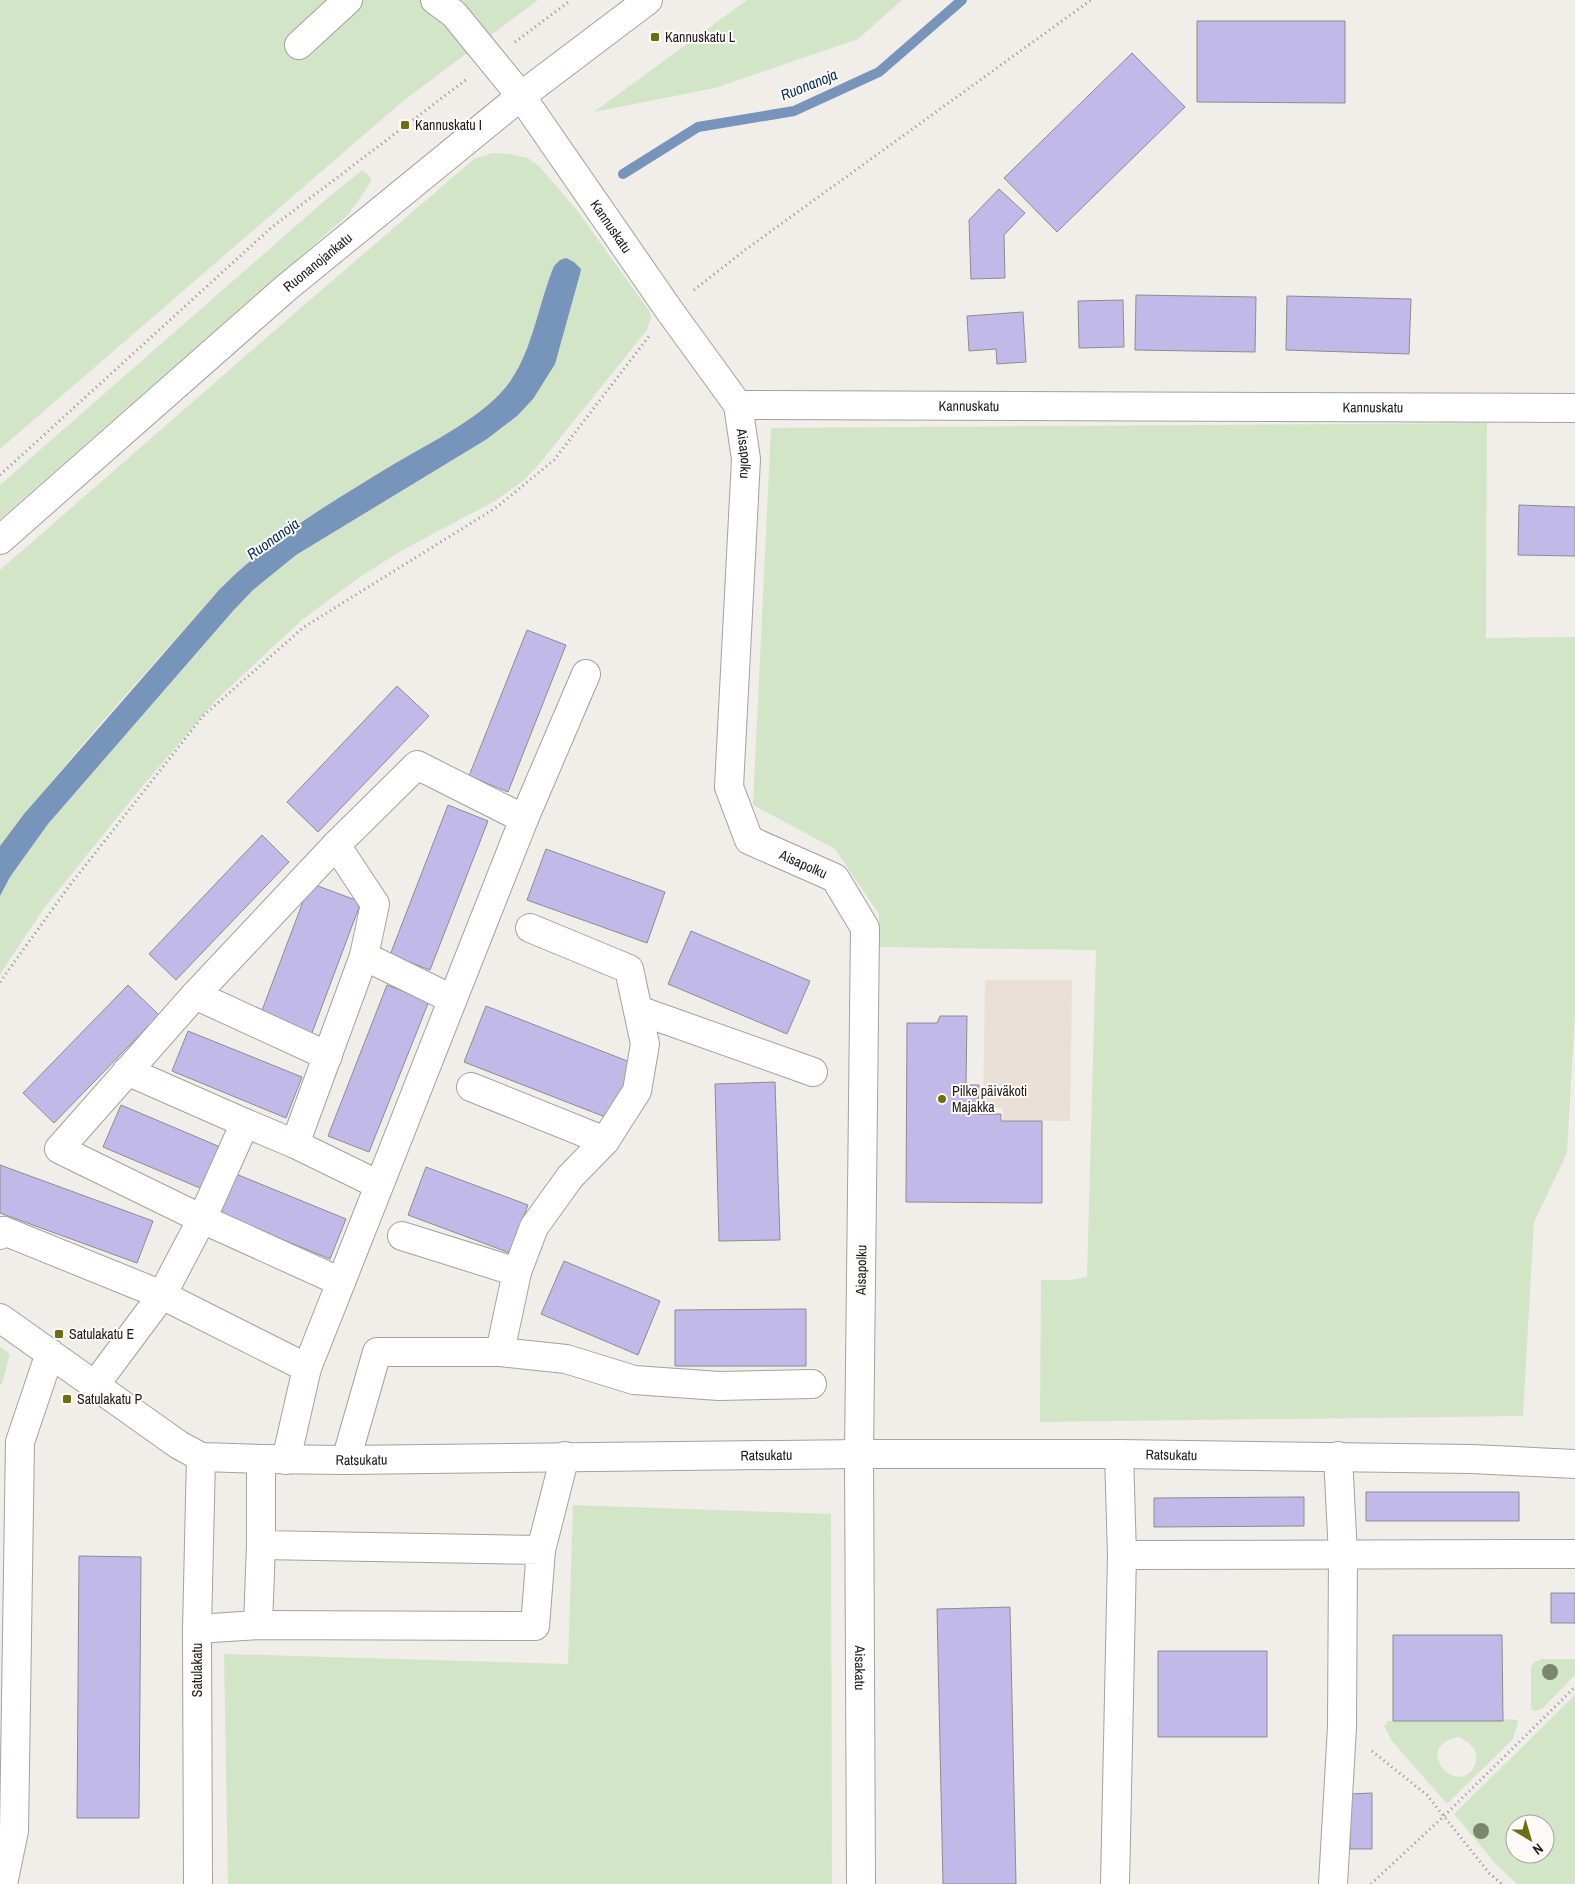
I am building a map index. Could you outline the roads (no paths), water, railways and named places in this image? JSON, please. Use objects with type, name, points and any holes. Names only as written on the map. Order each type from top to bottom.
[{"type":"street","points":[[299,46],[348,0]]},
{"type":"street","name":"Kannuskatu","points":[[435,0],[454,14],[521,96],[669,310],[738,405],[1575,408]]},
{"type":"street","name":"Ruonanojankatu","points":[[0,540],[286,288],[521,96],[648,0]]},
{"type":"street","name":"Aisapolku","points":[[738,405],[746,458],[728,787],[749,840],[834,878],[864,928],[859,1454]]},
{"type":"street","points":[[258,1625],[261,1545],[274,1460],[307,1368],[452,1000],[524,819],[586,674]]},
{"type":"street","points":[[342,1282],[202,1219],[59,1149],[195,996],[336,845],[418,765],[524,819]]},
{"type":"street","points":[[294,1144],[364,956],[375,904],[336,845]]},
{"type":"street","points":[[500,1352],[517,1272],[534,1227],[570,1177],[605,1141],[637,1091],[645,1044],[629,969],[530,928]]},
{"type":"street","points":[[364,956],[452,1000]]},
{"type":"street","points":[[195,996],[328,1056]]},
{"type":"street","points":[[638,1010],[813,1072]]},
{"type":"street","points":[[128,1071],[294,1144],[379,1184]]},
{"type":"street","points":[[470,1087],[605,1141]]},
{"type":"street","points":[[95,1385],[162,1295],[202,1219],[244,1123]]},
{"type":"street","points":[[0,1235],[4,1232],[162,1295],[307,1368]]},
{"type":"street","points":[[402,1236],[517,1272]]},
{"type":"street","name":"Ratsukatu","points":[[0,1318],[179,1445],[201,1457],[346,1460],[565,1456],[1119,1454],[1338,1456],[1472,1459],[1575,1464]]},
{"type":"street","points":[[346,1460],[377,1352],[500,1352],[566,1359],[634,1380],[719,1386],[812,1384]]},
{"type":"street","points":[[3,1884],[14,1831],[8,1739],[9,1598],[20,1442],[50,1353]]},
{"type":"street","name":"Aisakatu","points":[[859,1454],[861,1884]]},
{"type":"street","points":[[1115,1884],[1122,1555],[1119,1454]]},
{"type":"street","points":[[197,1629],[258,1625],[535,1626],[541,1550],[565,1456]]},
{"type":"street","points":[[1333,1884],[1342,1728],[1343,1555],[1338,1456]]},
{"type":"street","name":"Satulakatu","points":[[198,1884],[197,1629],[201,1457]]},
{"type":"street","points":[[261,1545],[541,1550]]},
{"type":"street","points":[[1122,1555],[1575,1554]]},
{"type":"water","points":[[566,258],[574,262],[581,269],[580,274],[555,364],[533,399],[517,416],[487,439],[296,555],[253,590],[48,824],[10,877],[0,896],[0,846],[24,814],[219,590],[259,554],[303,521],[371,478],[458,427],[501,393],[519,367],[525,354],[554,266],[560,260]]},
{"type":"waterway","name":"Ruonanoja","points":[[623,174],[698,127],[794,111],[879,72],[962,0]]},
{"type":"place","name":"Kannuskatu L","points":[[655,37]]},
{"type":"place","name":"Kannuskatu I","points":[[405,125]]},
{"type":"place","name":"Pilke päiväkoti Majakka","points":[[942,1099]]},
{"type":"place","name":"Satulakatu E","points":[[59,1334]]},
{"type":"place","name":"Satulakatu P","points":[[67,1399]]}]
